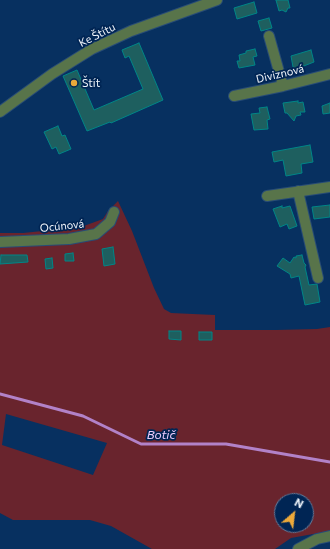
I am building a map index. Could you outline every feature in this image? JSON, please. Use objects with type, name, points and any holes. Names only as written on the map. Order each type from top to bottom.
[{"type":"street","name":"Ke Štítu","points":[[0,112],[52,74],[92,49],[131,31],[217,0]]},
{"type":"street","points":[[269,36],[283,86]]},
{"type":"street","name":"Diviznová","points":[[234,96],[330,74]]},
{"type":"street","points":[[267,196],[330,187]]},
{"type":"street","points":[[298,191],[318,278]]},
{"type":"street","name":"Ocúnová","points":[[0,242],[69,239],[96,234],[110,222],[114,212]]},
{"type":"street","points":[[298,549],[317,539],[330,536]]},
{"type":"shaded area","points":[[118,201],[132,231],[154,288],[164,309],[171,313],[215,315],[215,330],[317,329],[330,327],[330,531],[291,538],[275,549],[152,549],[111,526],[90,520],[13,520],[0,513],[0,233],[23,233],[81,227],[103,219],[108,211]],"holes":[[[6,414],[107,443],[93,475],[2,445]]]},
{"type":"building","points":[[276,0],[288,0],[290,8],[288,8],[286,12],[282,10],[279,11]]},
{"type":"building","points":[[254,2],[257,13],[237,19],[234,8]]},
{"type":"building","points":[[269,18],[272,28],[261,31],[258,21]]},
{"type":"building","name":"Štít","points":[[139,43],[163,100],[111,123],[110,122],[87,131],[63,76],[77,70],[94,110],[143,89],[129,56],[125,58],[122,50]]},
{"type":"building","points":[[255,49],[257,56],[253,57],[255,65],[239,68],[237,61],[240,61],[239,55],[246,53],[246,51]]},
{"type":"building","points":[[311,50],[314,62],[296,69],[293,67],[291,56]]},
{"type":"building","points":[[298,101],[298,103],[303,102],[305,112],[300,112],[301,115],[296,116],[294,121],[287,113],[285,113],[283,103]]},
{"type":"building","points":[[330,103],[330,113],[323,114],[322,106]]},
{"type":"building","points":[[267,107],[270,119],[267,120],[268,129],[254,130],[251,114],[260,113],[259,108]]},
{"type":"building","points":[[58,126],[62,136],[65,135],[71,149],[59,154],[56,147],[52,149],[44,132]]},
{"type":"building","points":[[310,145],[313,162],[301,164],[302,173],[286,176],[283,160],[274,162],[272,152]]},
{"type":"building","points":[[330,205],[330,217],[314,219],[312,207]]},
{"type":"building","points":[[282,206],[282,208],[290,206],[297,226],[289,229],[287,224],[280,227],[273,209]]},
{"type":"building","points":[[113,247],[115,264],[104,266],[102,249]]},
{"type":"building","points":[[73,253],[74,261],[65,261],[65,254]]},
{"type":"building","points":[[1,255],[27,255],[28,262],[0,264]]},
{"type":"building","points":[[302,255],[306,265],[305,267],[309,285],[317,284],[320,302],[305,305],[299,276],[291,278],[290,274],[277,266],[283,258],[290,263],[294,257],[296,258],[296,256]]},
{"type":"building","points":[[52,258],[53,268],[46,269],[45,259]]},
{"type":"building","points":[[169,331],[181,331],[181,340],[169,339]]},
{"type":"building","points":[[199,332],[212,332],[212,340],[199,340]]},
{"type":"waterway","name":"Botič","points":[[0,394],[83,416],[141,444],[226,444],[330,462]]},
{"type":"place","name":"Štít","points":[[74,83]]}]
